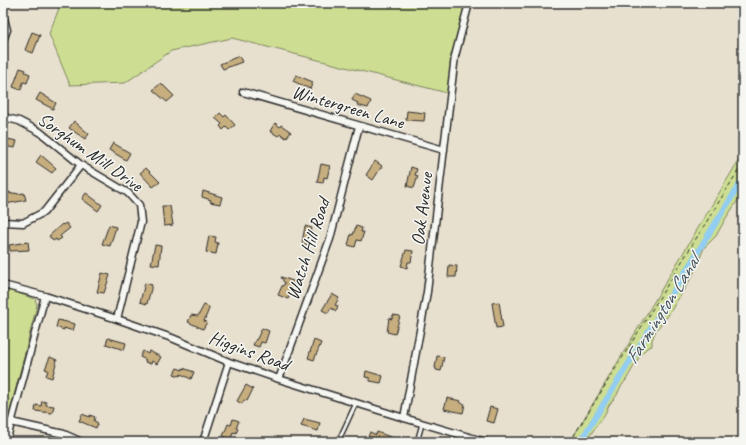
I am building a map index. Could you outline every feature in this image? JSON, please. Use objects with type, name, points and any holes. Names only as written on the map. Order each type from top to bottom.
[{"type":"street","name":"Oak Avenue","points":[[404,418],[427,292],[455,56],[469,3]]},
{"type":"street","points":[[3,15],[7,30],[3,40]]},
{"type":"street","name":"Wintergreen Lane","points":[[243,92],[444,150]]},
{"type":"street","name":"Sorghum Mill Drive","points":[[3,117],[19,122],[40,132],[81,165],[128,192],[139,205],[141,222],[117,319]]},
{"type":"street","name":"Watch Hill Road","points":[[279,379],[330,239],[359,126]]},
{"type":"street","points":[[3,222],[23,223],[44,212],[81,165]]},
{"type":"street","name":"Higgins Road","points":[[3,284],[117,319],[172,338],[229,362],[279,379],[422,424],[486,442]]},
{"type":"street","points":[[6,442],[45,296]]},
{"type":"street","points":[[203,442],[229,362]]},
{"type":"street","points":[[11,422],[64,434],[82,442]]},
{"type":"lane","points":[[338,442],[356,403]]},
{"type":"lane","points":[[417,442],[422,424]]},
{"type":"path","points":[[570,442],[743,163]]},
{"type":"green space","points":[[61,3],[469,3],[455,56],[451,94],[232,38],[171,51],[125,83],[70,85],[49,34]]},
{"type":"green space","points":[[743,153],[743,187],[740,197],[716,236],[704,248],[693,275],[667,317],[656,330],[652,340],[652,346],[647,348],[641,354],[617,395],[609,405],[605,414],[585,442],[570,442]]},
{"type":"green space","points":[[3,288],[35,299],[37,305],[3,439]]},
{"type":"building","points":[[32,32],[40,35],[33,53],[25,50]]},
{"type":"building","points":[[239,56],[242,62],[223,69],[220,64]]},
{"type":"building","points":[[20,68],[26,70],[25,72],[30,74],[27,83],[23,82],[21,90],[13,87]]},
{"type":"building","points":[[296,75],[313,82],[310,89],[293,81]]},
{"type":"building","points":[[161,83],[174,96],[167,102],[153,90]]},
{"type":"building","points":[[40,93],[56,103],[53,109],[36,100]]},
{"type":"building","points":[[355,94],[371,101],[368,108],[357,105],[358,103],[352,100]]},
{"type":"building","points":[[407,111],[425,113],[424,121],[406,120]]},
{"type":"building","points":[[220,113],[224,117],[226,115],[235,125],[229,130],[226,127],[223,130],[220,126],[222,124],[215,118]]},
{"type":"building","points":[[74,121],[89,134],[85,139],[69,128]]},
{"type":"building","points":[[275,123],[291,132],[286,138],[281,134],[278,136],[270,131]]},
{"type":"building","points":[[3,138],[17,141],[15,148],[3,146]]},
{"type":"building","points":[[113,143],[130,153],[126,160],[109,150]]},
{"type":"building","points":[[41,155],[56,168],[52,173],[36,162]]},
{"type":"building","points":[[375,161],[382,166],[373,180],[366,175]]},
{"type":"building","points":[[321,164],[330,166],[327,178],[324,177],[323,183],[317,182]]},
{"type":"building","points":[[411,167],[417,169],[415,175],[418,176],[414,188],[407,186]]},
{"type":"building","points":[[146,168],[160,182],[153,187],[140,173]]},
{"type":"building","points":[[203,191],[222,197],[220,204],[210,202],[211,200],[202,197]]},
{"type":"building","points":[[10,192],[10,194],[24,193],[26,200],[6,204],[4,194]]},
{"type":"building","points":[[86,193],[102,205],[98,211],[82,199]]},
{"type":"building","points":[[162,206],[170,206],[173,225],[164,226]]},
{"type":"building","points":[[66,223],[70,228],[60,236],[62,238],[57,241],[56,239],[53,241],[49,236],[62,224],[63,225]]},
{"type":"building","points":[[109,225],[116,227],[110,246],[102,244]]},
{"type":"building","points":[[305,226],[312,228],[308,245],[302,243]]},
{"type":"building","points":[[356,226],[362,228],[361,232],[364,232],[361,241],[357,240],[355,247],[348,245],[351,234],[353,235]]},
{"type":"building","points":[[209,236],[216,237],[215,242],[218,243],[216,254],[206,252]]},
{"type":"building","points":[[28,242],[29,250],[10,251],[9,245]]},
{"type":"building","points":[[155,245],[161,246],[159,265],[151,264]]},
{"type":"building","points":[[406,250],[413,251],[411,262],[408,262],[407,268],[401,266]]},
{"type":"building","points":[[449,265],[457,266],[456,277],[448,277]]},
{"type":"building","points":[[102,273],[110,275],[104,293],[97,292]]},
{"type":"building","points":[[281,277],[296,282],[288,299],[278,295],[282,286],[285,284]]},
{"type":"building","points":[[145,283],[152,285],[147,304],[140,302]]},
{"type":"building","points":[[332,294],[339,298],[335,305],[338,306],[336,311],[331,308],[328,313],[322,310]]},
{"type":"building","points":[[499,302],[503,327],[496,328],[492,303]]},
{"type":"building","points":[[204,305],[209,307],[209,309],[204,321],[207,322],[203,329],[188,322],[191,315],[198,316]]},
{"type":"building","points":[[393,315],[400,316],[395,334],[387,332],[389,318],[392,319]]},
{"type":"building","points":[[58,320],[75,324],[73,331],[56,327]]},
{"type":"building","points":[[262,328],[269,331],[265,343],[261,342],[259,347],[253,345],[257,339]]},
{"type":"building","points":[[108,338],[126,343],[124,350],[106,344]]},
{"type":"building","points":[[314,340],[321,343],[314,360],[308,358]]},
{"type":"building","points":[[143,351],[148,354],[149,351],[161,357],[157,364],[152,361],[151,364],[145,362],[146,360],[140,357]]},
{"type":"building","points":[[437,356],[444,357],[441,371],[436,370],[435,368]]},
{"type":"building","points":[[50,357],[57,360],[52,378],[46,376],[48,370],[45,369]]},
{"type":"building","points":[[177,368],[183,370],[183,368],[194,372],[191,379],[181,374],[180,376],[174,374]]},
{"type":"building","points":[[366,371],[383,376],[381,383],[370,381],[370,378],[365,377]]},
{"type":"building","points":[[246,385],[253,389],[247,401],[244,400],[242,404],[237,401]]},
{"type":"building","points":[[447,398],[461,401],[460,403],[465,404],[463,413],[444,409]]},
{"type":"building","points":[[42,401],[46,402],[46,405],[54,406],[52,413],[35,411],[36,405],[41,406]]},
{"type":"building","points":[[490,407],[498,409],[494,423],[486,421]]},
{"type":"building","points":[[82,414],[95,417],[94,421],[98,423],[96,428],[79,421]]},
{"type":"building","points":[[233,419],[239,421],[236,428],[238,429],[236,433],[233,432],[231,439],[223,436],[228,424],[231,425]]},
{"type":"building","points":[[304,419],[320,423],[318,431],[301,426]]},
{"type":"building","points":[[370,432],[376,435],[377,432],[393,438],[392,442],[375,442],[367,439]]},
{"type":"waterway","name":"Farmington Canal","points":[[580,442],[743,179]]}]
